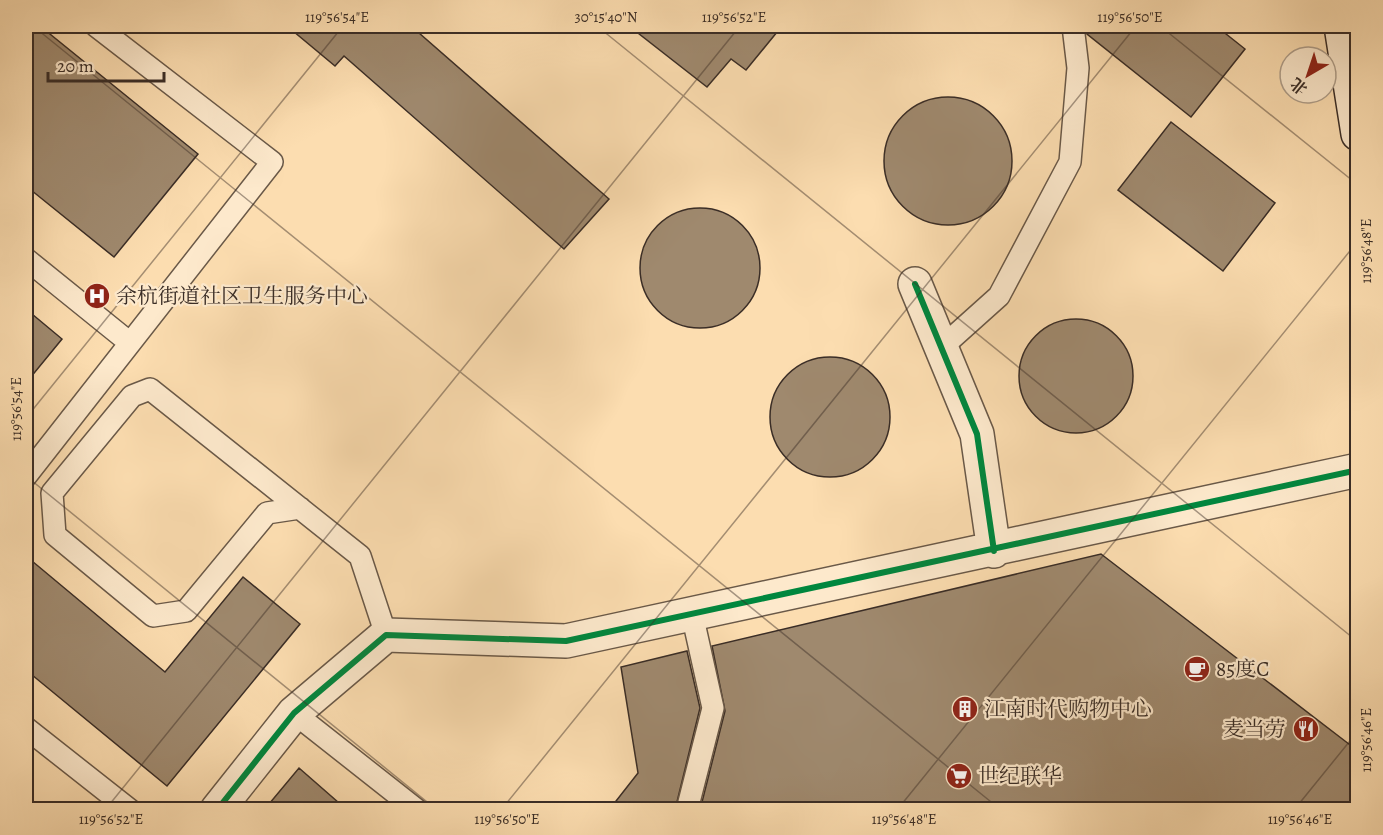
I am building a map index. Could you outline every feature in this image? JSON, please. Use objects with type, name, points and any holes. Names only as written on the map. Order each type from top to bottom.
[{"type":"street","points":[[1341,26],[1358,134]]},
{"type":"street","points":[[915,284],[977,434],[993,550]]},
{"type":"street","points":[[217,810],[294,713],[386,635],[566,641],[1358,470]]},
{"type":"lane","points":[[26,476],[272,162],[96,26]]},
{"type":"lane","points":[[941,348],[999,296],[1070,162],[1078,68],[1073,26]]},
{"type":"lane","points":[[26,259],[130,343]]},
{"type":"lane","points":[[300,508],[267,513],[186,611],[153,615],[55,535],[52,493],[132,396],[150,389],[300,508],[360,556],[386,635]]},
{"type":"lane","points":[[687,810],[713,708],[692,614]]},
{"type":"lane","points":[[294,713],[417,810]]},
{"type":"lane","points":[[26,728],[106,802],[130,810]]},
{"type":"building","points":[[26,26],[40,26],[198,154],[114,257],[26,186]]},
{"type":"building","points":[[287,26],[411,26],[609,199],[564,249],[344,56],[335,66]]},
{"type":"building","points":[[629,26],[782,26],[746,70],[731,59],[707,87]]},
{"type":"building","points":[[1086,26],[1216,26],[1245,49],[1191,117],[1087,34]]},
{"type":"building","points":[[948,97],[973,102],[993,116],[1007,136],[1012,161],[1007,186],[993,206],[973,220],[948,225],[923,220],[903,206],[889,186],[884,161],[889,136],[903,116],[923,102]]},
{"type":"building","points":[[1171,122],[1275,203],[1223,271],[1118,190]]},
{"type":"building","points":[[700,208],[723,213],[742,226],[755,245],[760,268],[755,291],[742,310],[723,323],[700,328],[677,323],[658,310],[645,291],[640,268],[645,245],[658,226],[677,213]]},
{"type":"building","points":[[26,309],[62,339],[26,383]]},
{"type":"building","points":[[1076,319],[1098,323],[1117,335],[1129,354],[1133,376],[1129,398],[1117,417],[1098,429],[1076,433],[1054,429],[1035,417],[1023,398],[1019,376],[1023,354],[1035,335],[1054,323]]},
{"type":"building","points":[[830,357],[853,362],[872,375],[885,394],[890,417],[885,440],[872,459],[853,472],[830,477],[807,472],[788,459],[775,440],[770,417],[775,394],[788,375],[807,362]]},
{"type":"building","name":"江南时代购物中心","points":[[1101,554],[1358,751],[1358,810],[700,810],[725,711],[712,646]]},
{"type":"building","points":[[26,556],[165,672],[243,577],[300,624],[167,786],[26,670]]},
{"type":"building","points":[[687,651],[700,708],[675,810],[609,810],[638,773],[621,667]]},
{"type":"building","points":[[299,768],[347,810],[264,810]]},
{"type":"cycle path","points":[[915,284],[977,434],[994,551]]},
{"type":"cycle path","points":[[217,810],[294,713],[386,635],[566,641],[1358,470]]},
{"type":"place","name":"余杭街道社区卫生服务中心","points":[[97,296]]},
{"type":"place","name":"85度C","points":[[1197,669]]},
{"type":"place","name":"江南时代购物中心","points":[[965,709]]},
{"type":"place","name":"麦当劳","points":[[1306,729]]},
{"type":"place","name":"世纪联华","points":[[959,776]]}]
